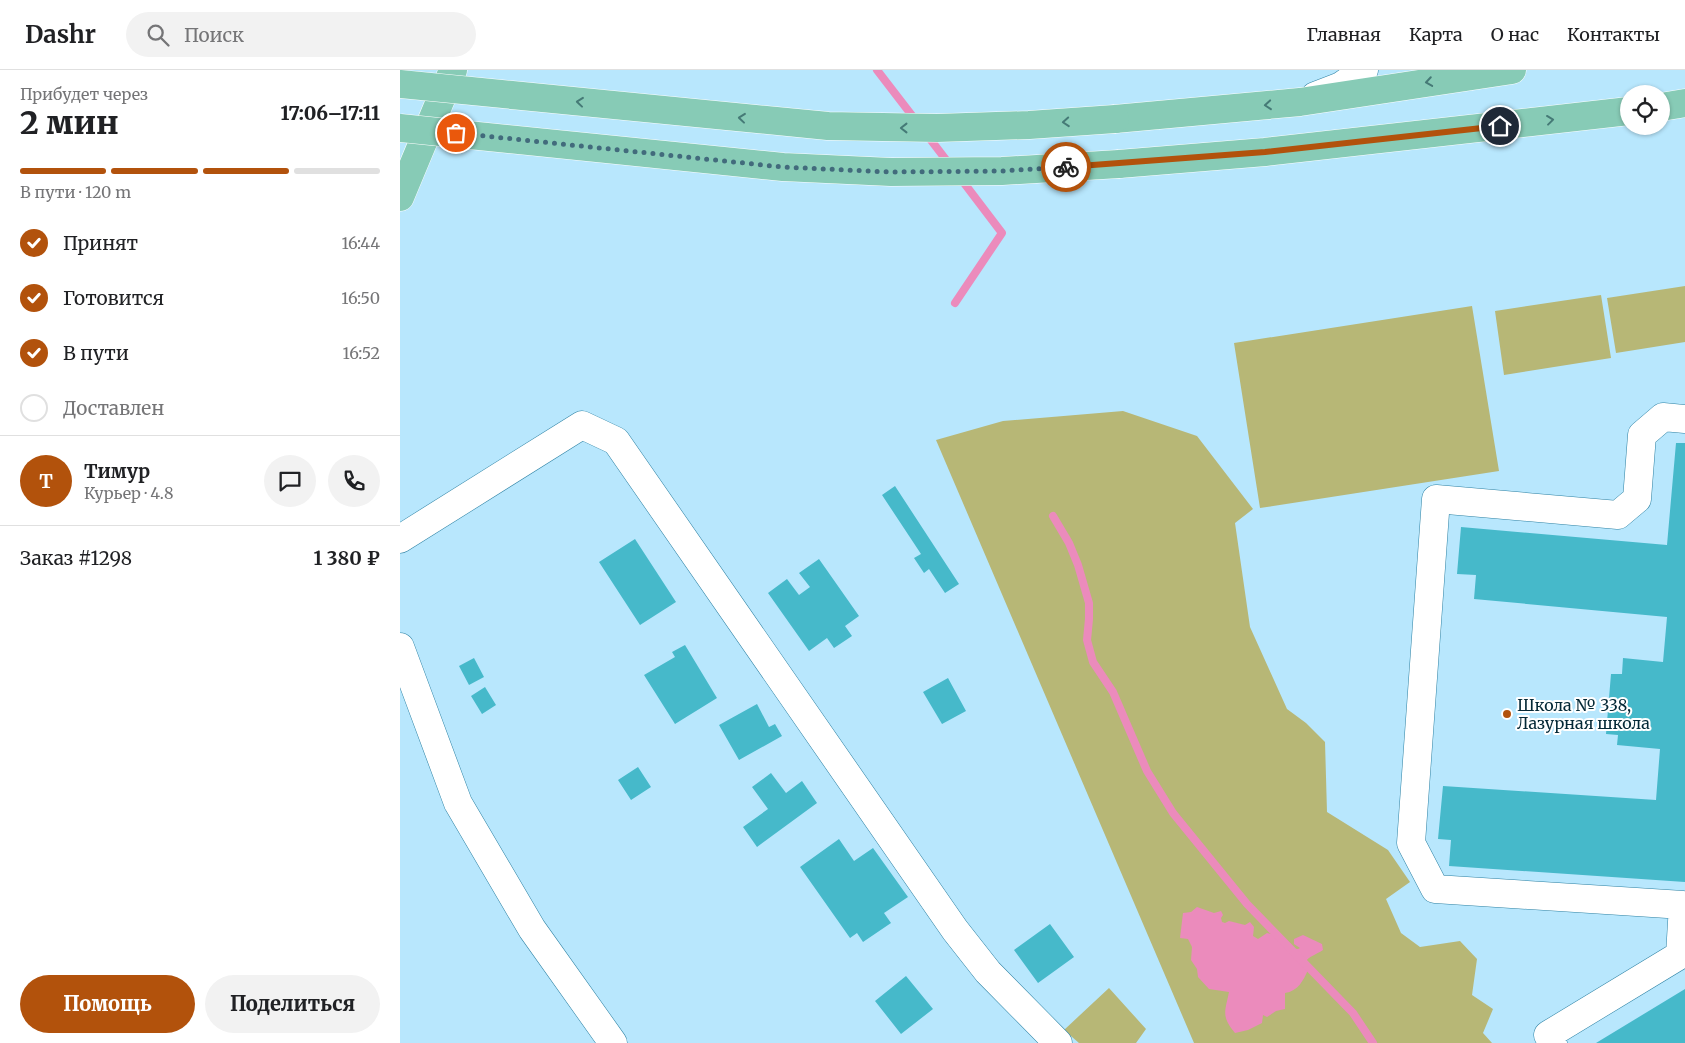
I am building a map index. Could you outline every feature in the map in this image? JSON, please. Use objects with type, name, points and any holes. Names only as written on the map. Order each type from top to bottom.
[{"type":"main road","points":[[400,197],[453,70]]},
{"type":"main road","points":[[400,84],[828,126],[937,128],[1029,125],[1115,119],[1300,102],[1512,70]]},
{"type":"main road","points":[[1670,106],[1685,103]]},
{"type":"main road","points":[[400,128],[802,168],[890,172],[993,171],[1118,164],[1265,152],[1620,112]]},
{"type":"street","points":[[1300,102],[1341,86],[1364,70]]},
{"type":"street","points":[[1553,1043],[1548,1035],[1680,955],[1683,906],[1435,889],[1411,843],[1436,499],[1618,514],[1637,499],[1642,435],[1663,417],[1685,419]]},
{"type":"street","points":[[400,539],[582,425],[616,441],[955,930],[988,972],[1058,1043]]},
{"type":"street","points":[[400,647],[458,803],[532,929],[612,1043]]},
{"type":"shaded area","points":[[1685,286],[1685,342],[1616,353],[1607,298]]},
{"type":"shaded area","points":[[1601,295],[1611,358],[1504,375],[1495,311]]},
{"type":"shaded area","points":[[1472,306],[1499,471],[1260,508],[1234,343]]},
{"type":"shaded area","points":[[1123,411],[1197,436],[1253,509],[1235,523],[1250,627],[1287,709],[1306,723],[1325,742],[1327,812],[1388,850],[1410,882],[1386,899],[1401,933],[1420,947],[1460,941],[1477,959],[1472,995],[1493,1009],[1483,1033],[1492,1043],[1194,1043],[936,440],[1003,421]]},
{"type":"shaded area","points":[[1197,907],[1214,913],[1221,911],[1223,915],[1221,918],[1222,922],[1225,923],[1229,921],[1245,925],[1250,922],[1254,927],[1253,936],[1258,939],[1267,933],[1278,934],[1289,946],[1298,949],[1300,948],[1294,944],[1294,939],[1303,935],[1322,944],[1323,950],[1309,958],[1305,963],[1304,966],[1308,970],[1299,985],[1290,992],[1285,993],[1285,1009],[1276,1011],[1267,1017],[1263,1015],[1262,1023],[1248,1030],[1235,1033],[1225,1014],[1229,992],[1209,989],[1198,977],[1197,969],[1191,960],[1192,947],[1188,939],[1180,938],[1183,913],[1191,912]]},
{"type":"shaded area","points":[[1109,988],[1146,1029],[1136,1043],[1079,1043],[1064,1030]]},
{"type":"building","points":[[1676,443],[1685,443],[1685,882],[1449,866],[1451,840],[1438,839],[1443,786],[1656,800],[1660,749],[1617,745],[1618,735],[1606,734],[1611,674],[1622,674],[1623,658],[1663,662],[1667,617],[1474,599],[1476,575],[1457,574],[1461,527],[1667,545]]},
{"type":"building","points":[[895,486],[959,584],[945,593],[929,569],[924,573],[914,558],[921,554],[882,495]]},
{"type":"building","points":[[635,539],[676,602],[640,625],[599,562]]},
{"type":"building","points":[[819,559],[859,616],[845,626],[852,636],[834,648],[827,638],[809,651],[768,593],[787,579],[799,595],[810,587],[799,573]]},
{"type":"building","points":[[685,645],[717,698],[675,724],[644,675],[675,657],[672,652]]},
{"type":"building","points":[[474,658],[484,677],[469,685],[459,666]]},
{"type":"building","points":[[948,678],[966,711],[942,724],[923,692]]},
{"type":"building","points":[[485,687],[496,705],[482,714],[471,696]]},
{"type":"building","points":[[757,704],[769,727],[775,724],[782,736],[739,760],[719,725]]},
{"type":"building","points":[[638,767],[651,787],[631,800],[618,780]]},
{"type":"building","points":[[771,773],[786,793],[802,781],[817,803],[757,847],[743,827],[768,809],[752,787]]},
{"type":"building","points":[[839,839],[854,861],[873,848],[908,897],[884,913],[891,923],[863,942],[857,933],[850,938],[800,867]]},
{"type":"building","points":[[1050,924],[1074,957],[1038,983],[1014,950]]},
{"type":"building","points":[[906,976],[933,1009],[901,1034],[875,1001]]},
{"type":"building","points":[[1685,989],[1685,1043],[1596,1043]]},
{"type":"waterway","points":[[877,70],[917,122]]},
{"type":"waterway","points":[[927,135],[950,165]]},
{"type":"waterway","points":[[955,303],[1002,233],[961,179]]},
{"type":"waterway","points":[[1053,516],[1069,543],[1078,565],[1089,603],[1087,640],[1093,662],[1113,692],[1147,771],[1173,813],[1247,904],[1353,1013],[1373,1043]]},
{"type":"way so far","points":[[456,133],[782,167],[890,172],[1002,171],[1066,167]]},
{"type":"place","name":"Школа № 338, Лазурная школа","points":[[1507,714]]},
{"type":"route","points":[[1066,167],[1265,152],[1500,126]]}]
